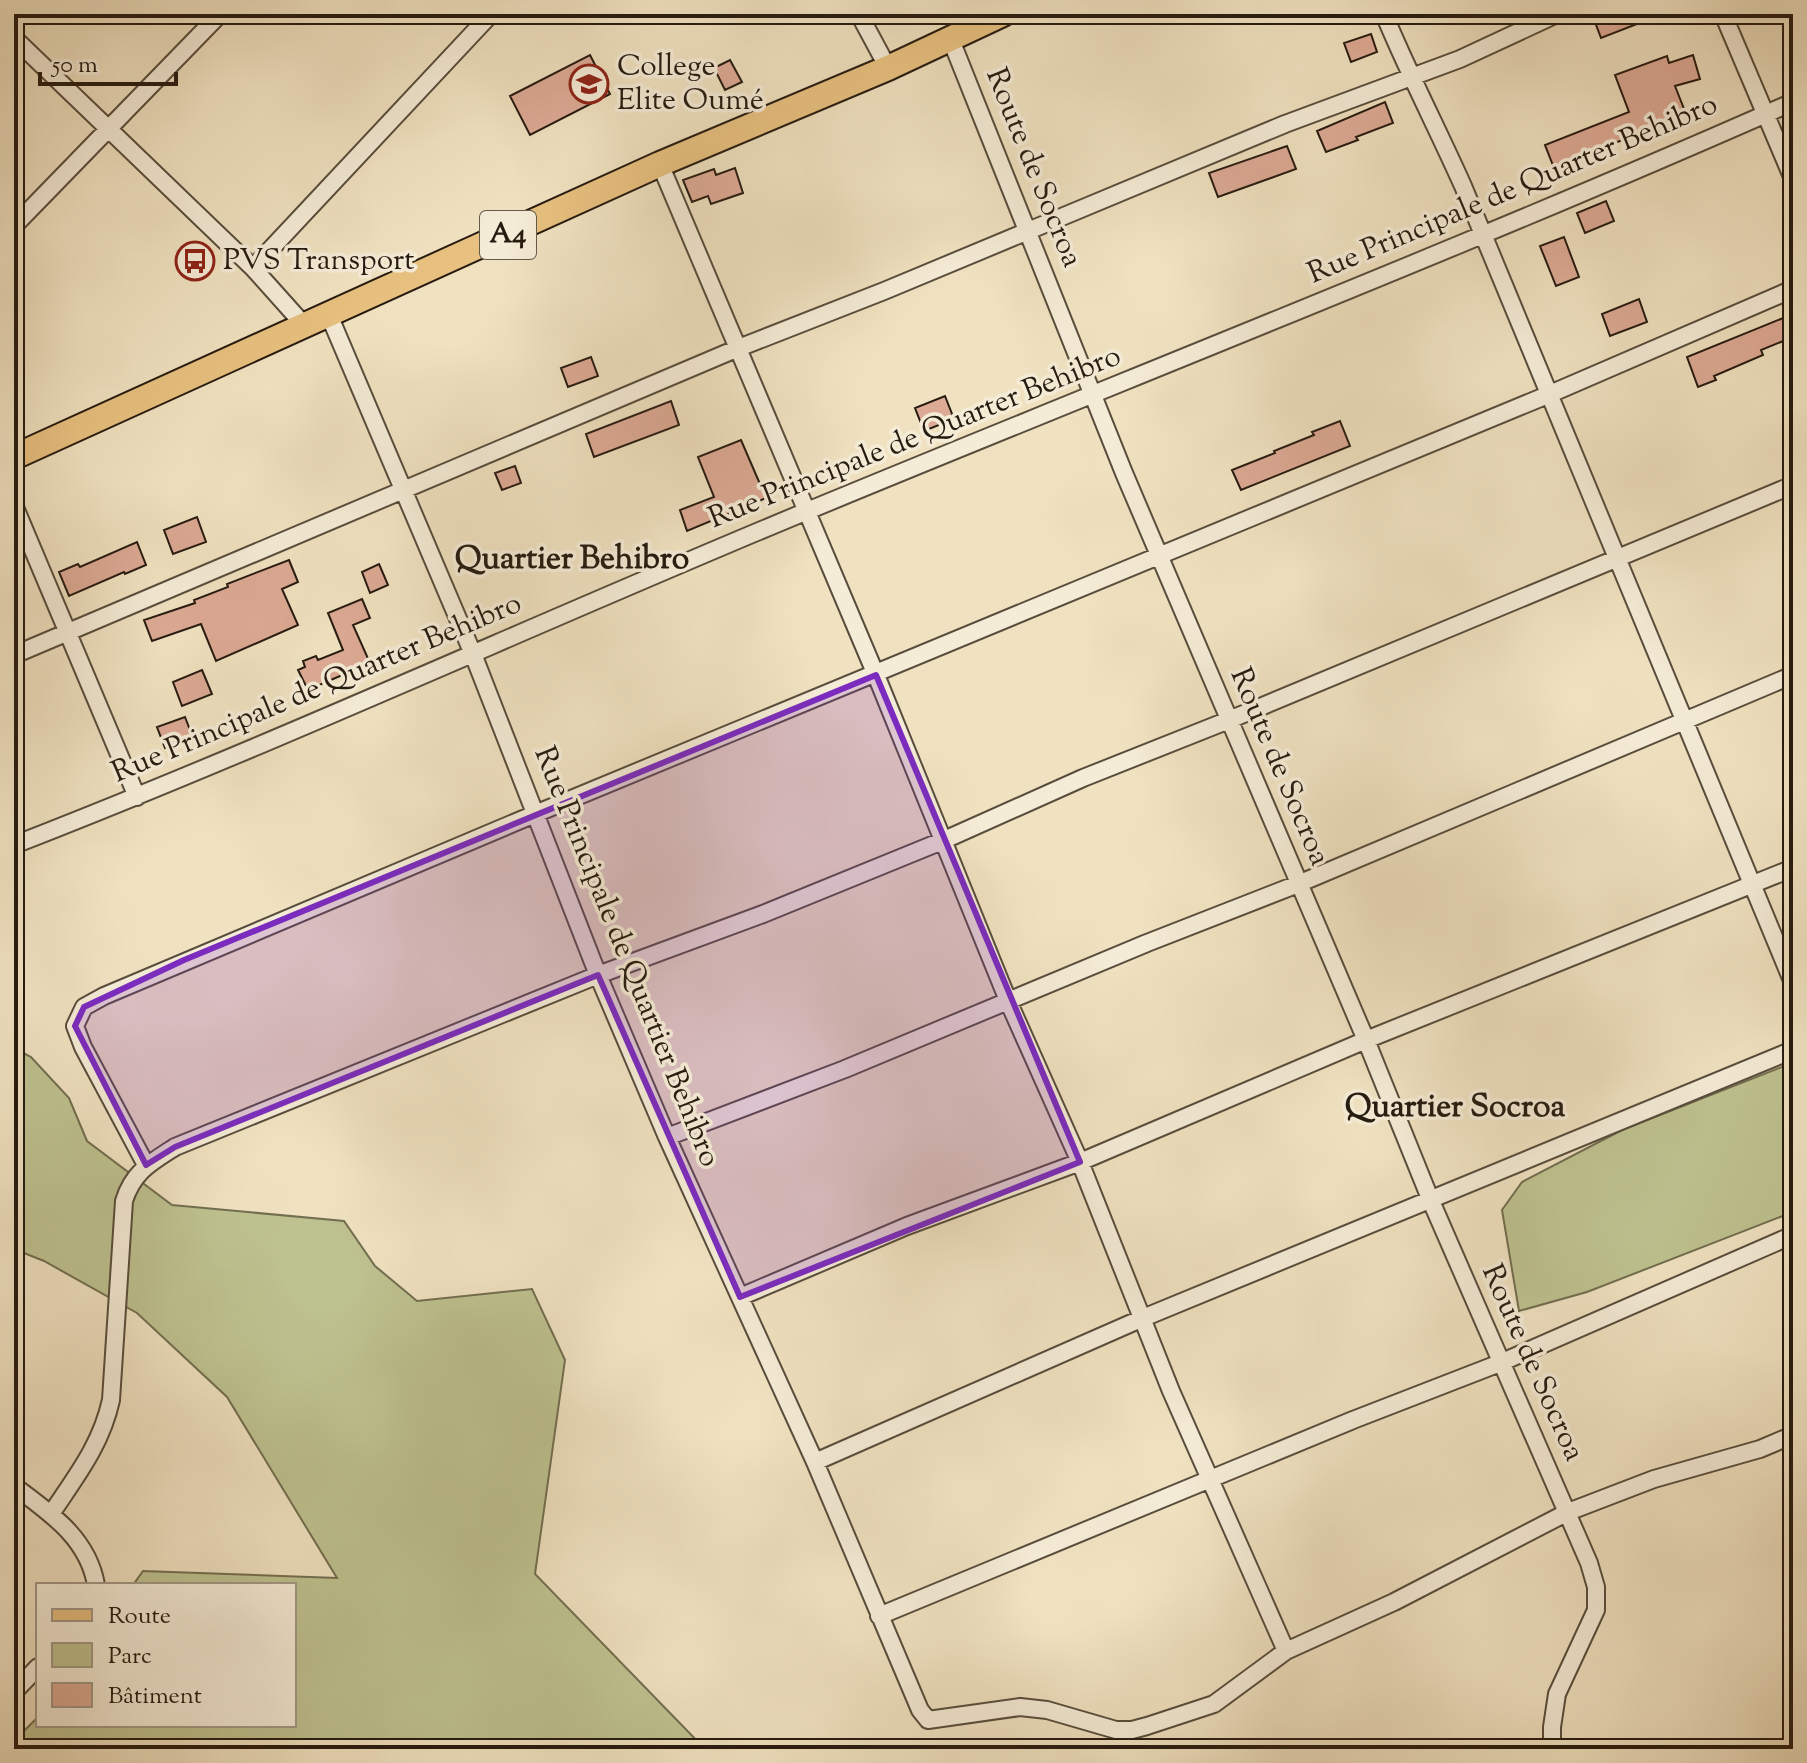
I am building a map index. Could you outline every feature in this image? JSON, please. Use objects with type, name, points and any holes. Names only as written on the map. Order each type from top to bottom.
[{"type":"main road","name":"A4","points":[[14,457],[660,164],[888,68],[1003,14]]},
{"type":"street","points":[[14,226],[220,14]]},
{"type":"street","points":[[253,268],[491,14]]},
{"type":"street","points":[[859,14],[888,68]]},
{"type":"street","points":[[1384,14],[1410,77],[1436,126],[1550,394],[1793,983]]},
{"type":"street","points":[[14,655],[736,349],[1028,232],[1140,183],[1460,59],[1557,14]]},
{"type":"street","points":[[1723,14],[1793,179]]},
{"type":"street","points":[[14,38],[253,268],[304,325]]},
{"type":"street","name":"Route de Socroa","points":[[951,40],[1160,557],[1500,1363],[1589,1563],[1596,1587],[1596,1610],[1557,1694],[1552,1749]]},
{"type":"street","name":"Rue Principale de Quarter Behibro","points":[[14,845],[137,797],[805,512],[1483,236],[1793,102]]},
{"type":"street","points":[[660,164],[876,675],[1009,1003],[1080,1162],[1209,1480],[1286,1651],[1394,1602],[1568,1512],[1654,1479],[1760,1449],[1793,1435]]},
{"type":"street","points":[[146,1165],[83,1047],[75,1026],[84,1007],[184,960],[1160,557],[1793,289]]},
{"type":"street","name":"Rue Principale de Quartier Behibro","points":[[329,315],[473,654],[598,975],[667,1137],[815,1462],[920,1710],[928,1720],[1020,1707],[1047,1710],[1116,1730],[1132,1730],[1214,1704],[1286,1651]]},
{"type":"street","points":[[51,1514],[105,1428],[111,1400],[124,1201],[129,1183],[146,1165],[175,1147],[598,975],[763,914],[942,841],[1083,778],[1793,485]]},
{"type":"street","points":[[14,505],[137,797]]},
{"type":"street","points":[[667,1137],[1009,1003],[1793,675]]},
{"type":"street","points":[[740,1297],[907,1226],[1080,1162],[1366,1040],[1793,868]]},
{"type":"street","points":[[815,1462],[1143,1318],[1793,1050]]},
{"type":"street","points":[[879,1616],[1353,1420],[1500,1363],[1793,1235]]},
{"type":"street","points":[[14,1486],[51,1514],[83,1546],[93,1565],[96,1583]]},
{"type":"street","points":[[14,1692],[36,1669]]},
{"type":"highlighted area","points":[[876,675],[1080,1162],[740,1297],[598,975],[175,1147],[146,1165],[75,1026],[84,1007],[184,960]]},
{"type":"green space","points":[[14,1048],[31,1057],[69,1098],[87,1141],[172,1205],[344,1221],[375,1266],[417,1301],[532,1289],[565,1360],[535,1574],[705,1749],[14,1749],[14,1741],[36,1719],[36,1727],[296,1727],[296,1583],[134,1583],[143,1571],[337,1578],[227,1397],[137,1313],[44,1261],[14,1249]]},
{"type":"green space","points":[[1787,1065],[1793,1091],[1793,1212],[1587,1292],[1519,1311],[1502,1210],[1522,1182],[1622,1130]]},
{"type":"building","points":[[1592,14],[1660,14],[1660,15],[1601,38]]},
{"type":"building","points":[[1371,34],[1377,52],[1351,62],[1344,43]]},
{"type":"building","points":[[590,55],[610,94],[530,135],[510,96]]},
{"type":"building","points":[[1693,55],[1700,79],[1675,86],[1686,114],[1554,168],[1545,145],[1629,112],[1615,75],[1667,56],[1669,63]]},
{"type":"building","points":[[730,60],[742,82],[725,90],[714,68]]},
{"type":"building","points":[[1385,102],[1393,123],[1326,152],[1317,131]]},
{"type":"building","points":[[1287,146],[1296,169],[1218,197],[1209,173]]},
{"type":"building","points":[[735,168],[743,193],[711,204],[708,196],[692,202],[683,180],[714,169],[716,175]]},
{"type":"building","points":[[1606,201],[1614,221],[1585,233],[1577,213]]},
{"type":"building","points":[[1564,237],[1579,277],[1556,286],[1540,246]]},
{"type":"building","points":[[1639,299],[1647,322],[1610,336],[1602,314]]},
{"type":"building","points":[[1793,314],[1793,337],[1761,350],[1763,355],[1714,376],[1716,380],[1698,387],[1687,357]]},
{"type":"building","points":[[591,357],[598,376],[568,387],[561,368]]},
{"type":"building","points":[[945,396],[954,419],[924,431],[915,408]]},
{"type":"building","points":[[671,401],[679,425],[594,457],[586,434]]},
{"type":"building","points":[[1340,421],[1350,446],[1241,490],[1232,470]]},
{"type":"building","points":[[741,440],[766,498],[687,531],[680,510],[714,497],[698,457]]},
{"type":"building","points":[[515,466],[521,483],[502,490],[495,473]]},
{"type":"building","points":[[197,517],[206,542],[173,554],[164,530]]},
{"type":"building","points":[[137,542],[146,565],[69,596],[59,572],[78,564],[80,567]]},
{"type":"building","points":[[289,560],[298,582],[282,589],[298,625],[216,661],[201,624],[152,641],[144,620],[195,603],[194,600],[228,587],[227,584]]},
{"type":"building","points":[[379,564],[388,585],[370,593],[362,572]]},
{"type":"building","points":[[362,599],[370,618],[353,625],[370,663],[308,690],[298,670],[305,667],[303,661],[316,656],[318,660],[343,650],[328,613]]},
{"type":"building","points":[[202,670],[212,694],[182,706],[173,682]]},
{"type":"building","points":[[185,717],[193,738],[165,748],[157,727]]},
{"type":"place","name":"College Elite Oumé","points":[[589,84]]},
{"type":"place","name":"PVS Transport","points":[[195,261]]},
{"type":"district","name":"Quartier Behibro","points":[[572,560]]},
{"type":"district","name":"Quartier Socroa","points":[[1455,1108]]}]
